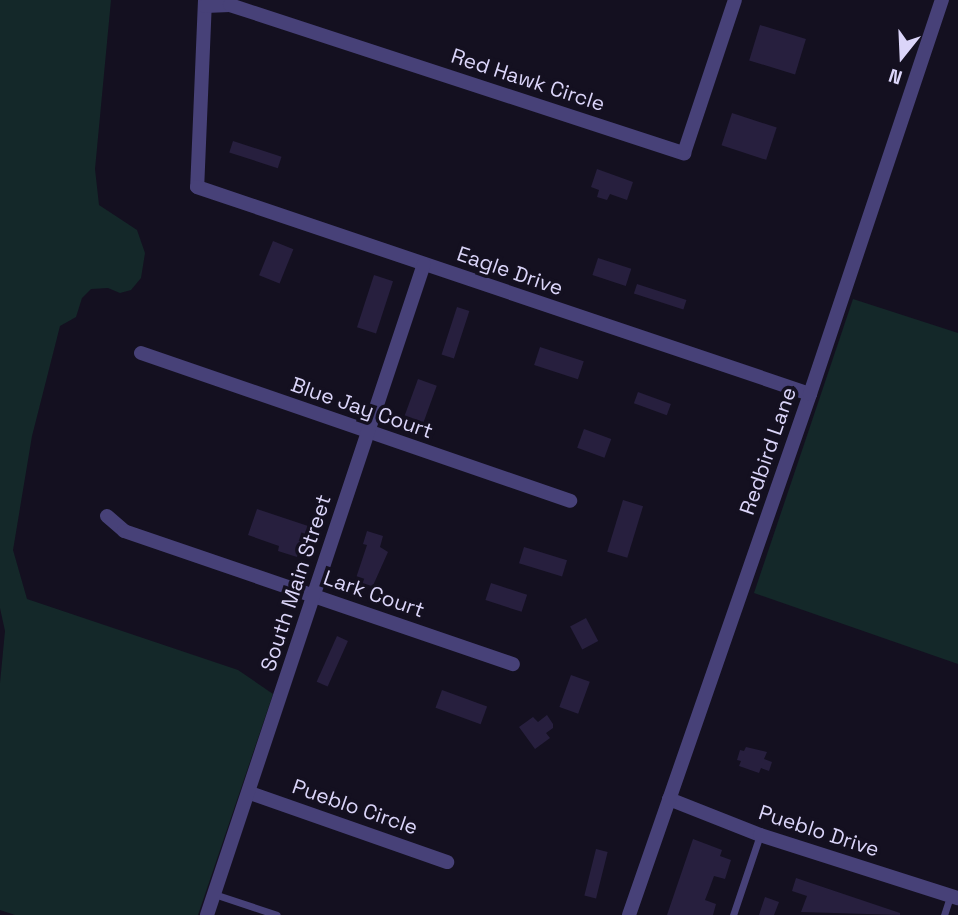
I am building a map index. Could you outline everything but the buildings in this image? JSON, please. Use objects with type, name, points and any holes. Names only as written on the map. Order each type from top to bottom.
[{"type":"street","name":"Red Hawk Circle","points":[[205,3],[230,5],[684,153],[735,0]]},
{"type":"street","name":"Redbird Lane","points":[[629,915],[810,394],[942,0]]},
{"type":"street","name":"Eagle Drive","points":[[205,3],[197,187],[810,394]]},
{"type":"street","name":"South Main Street","points":[[206,915],[250,793],[424,264]]},
{"type":"street","name":"Blue Jay Court","points":[[141,353],[570,501]]},
{"type":"street","name":"Lark Court","points":[[107,516],[124,531],[513,664]]},
{"type":"street","name":"Pueblo Circle","points":[[250,793],[447,862]]},
{"type":"street","name":"Pueblo Drive","points":[[669,799],[760,835],[954,897]]},
{"type":"lane","points":[[733,915],[760,835]]},
{"type":"lane","points":[[214,894],[277,915]]},
{"type":"lane","points":[[944,915],[954,897]]},
{"type":"green space","points":[[0,0],[111,0],[95,169],[99,205],[137,230],[145,253],[141,278],[131,290],[120,293],[108,288],[91,289],[82,298],[76,317],[60,326],[32,436],[13,550],[27,599],[238,670],[273,694],[198,915],[15,915],[0,910],[0,683],[5,631],[0,608]]},
{"type":"green space","points":[[853,299],[958,333],[958,664],[754,593]]}]
